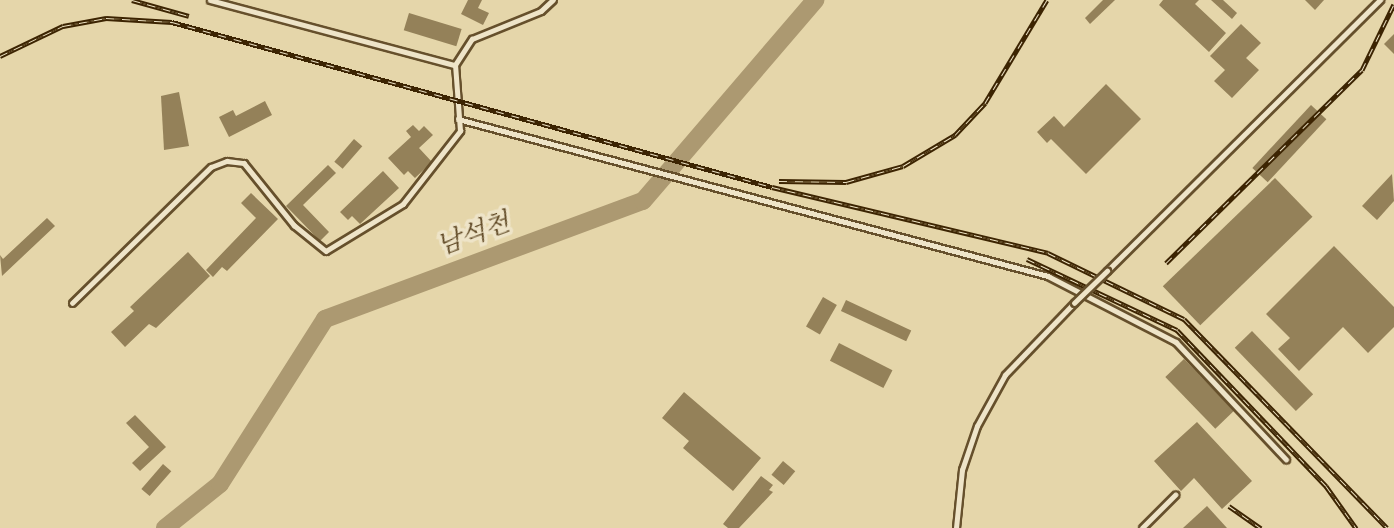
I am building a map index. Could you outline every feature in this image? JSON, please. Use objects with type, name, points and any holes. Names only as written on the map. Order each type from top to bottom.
[{"type":"lane","points":[[210,0],[455,65]]},
{"type":"lane","points":[[72,303],[211,167],[227,160],[244,163],[295,226],[326,251],[403,204],[460,131],[455,65],[472,38],[541,11],[553,0]]},
{"type":"lane","points":[[956,528],[962,470],[977,426],[1005,374],[1380,0]]},
{"type":"lane","points":[[458,119],[511,130],[769,203],[1048,276],[1176,342],[1286,459]]},
{"type":"lane","points":[[1142,528],[1175,495]]},
{"type":"building","points":[[468,0],[482,0],[478,8],[489,13],[483,25],[461,14]]},
{"type":"building","points":[[1103,0],[1115,0],[1090,24],[1085,18]]},
{"type":"building","points":[[1163,0],[1199,0],[1195,4],[1226,33],[1209,52],[1159,5]]},
{"type":"building","points":[[1211,0],[1223,0],[1237,13],[1232,19]]},
{"type":"building","points":[[1305,0],[1324,0],[1315,10]]},
{"type":"building","points":[[409,13],[462,29],[456,46],[404,30]]},
{"type":"building","points":[[1241,24],[1261,43],[1246,58],[1259,70],[1232,98],[1214,81],[1225,70],[1210,56]]},
{"type":"building","points":[[1394,34],[1394,54],[1384,44]]},
{"type":"building","points":[[1106,84],[1141,119],[1086,174],[1051,139],[1047,143],[1037,132],[1054,116],[1064,127]]},
{"type":"building","points":[[179,92],[189,146],[164,150],[161,96]]},
{"type":"building","points":[[265,101],[272,115],[229,137],[219,117],[233,110],[236,116]]},
{"type":"building","points":[[1311,105],[1326,119],[1268,182],[1252,168]]},
{"type":"building","points":[[413,125],[419,131],[424,126],[433,135],[419,148],[432,162],[415,178],[408,171],[404,175],[388,158],[411,137],[406,131]]},
{"type":"building","points":[[354,139],[362,146],[343,169],[334,162]]},
{"type":"building","points":[[328,165],[336,173],[303,205],[329,232],[320,241],[286,206]]},
{"type":"building","points":[[383,171],[399,188],[360,224],[352,216],[348,220],[340,212]]},
{"type":"building","points":[[1392,174],[1394,201],[1377,220],[1362,206]]},
{"type":"building","points":[[1275,178],[1313,217],[1200,325],[1163,286]]},
{"type":"building","points":[[251,193],[278,219],[227,271],[222,267],[213,277],[206,270],[256,218],[241,203]]},
{"type":"building","points":[[47,218],[55,226],[2,276],[0,255],[3,259]]},
{"type":"building","points":[[1334,246],[1394,307],[1394,327],[1368,353],[1343,327],[1299,371],[1278,349],[1290,338],[1266,314]]},
{"type":"building","points":[[188,252],[210,276],[156,328],[149,324],[125,347],[111,332],[134,311],[130,307]]},
{"type":"building","points":[[823,297],[837,305],[820,334],[806,326]]},
{"type":"building","points":[[846,300],[911,330],[906,341],[841,311]]},
{"type":"building","points":[[1252,331],[1313,394],[1296,411],[1235,348]]},
{"type":"building","points":[[839,343],[892,370],[883,388],[830,361]]},
{"type":"building","points":[[1184,359],[1234,411],[1215,429],[1165,377]]},
{"type":"building","points":[[684,392],[761,458],[733,491],[683,448],[689,441],[662,418]]},
{"type":"building","points":[[135,415],[166,447],[140,471],[132,463],[149,447],[126,423]]},
{"type":"building","points":[[1197,422],[1252,481],[1222,509],[1194,478],[1181,491],[1154,461]]},
{"type":"building","points":[[783,461],[795,471],[784,485],[771,475]]},
{"type":"building","points":[[163,464],[171,471],[150,496],[141,489]]},
{"type":"building","points":[[761,476],[773,485],[769,490],[773,492],[739,528],[728,528],[723,524]]},
{"type":"building","points":[[1207,506],[1227,528],[1183,528]]},
{"type":"waterway","name":"남석천","points":[[165,528],[220,484],[325,319],[643,201],[815,0]]},
{"type":"railway","points":[[132,0],[189,16]]},
{"type":"railway","points":[[779,181],[846,182],[903,166],[955,135],[985,103],[1047,0]]},
{"type":"railway","points":[[1166,263],[1362,70],[1394,4]]},
{"type":"railway","points":[[0,56],[63,26],[106,18],[172,22],[772,187],[1048,253],[1184,319],[1387,528]]},
{"type":"railway","points":[[1027,259],[1177,330],[1326,486],[1356,528]]},
{"type":"railway","points":[[1229,506],[1261,528]]}]
